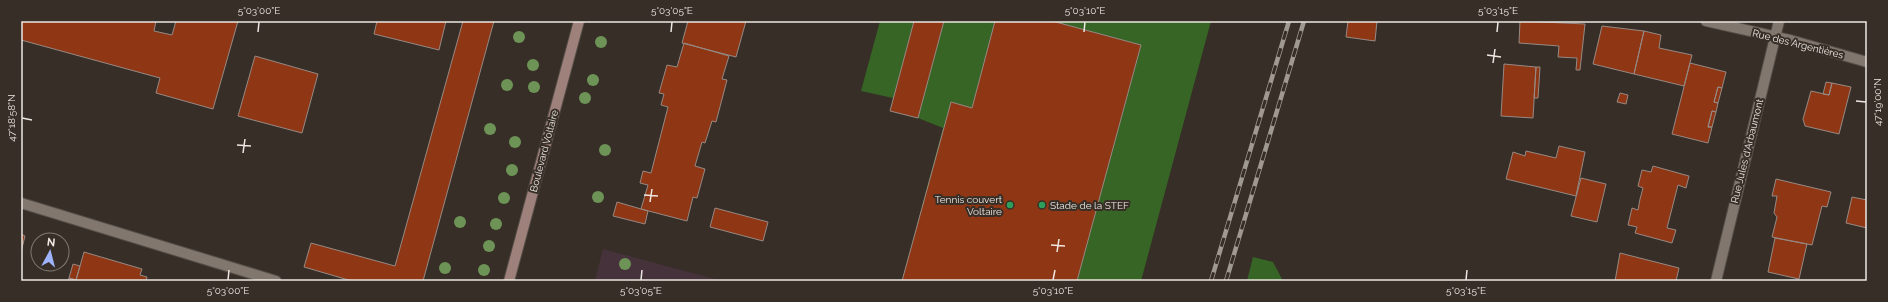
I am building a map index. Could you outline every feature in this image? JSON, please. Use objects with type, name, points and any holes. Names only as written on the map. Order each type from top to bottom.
[{"type":"street","name":"Boulevard Voltaire","points":[[509,281],[579,21]]},
{"type":"street","name":"Rue des Argentières","points":[[1706,21],[1775,37],[1867,62]]},
{"type":"street","name":"Rue Jules d'Arbaumont","points":[[1716,281],[1779,21]]},
{"type":"street","points":[[21,203],[276,281]]},
{"type":"shaded area","points":[[603,249],[722,281],[595,281]]},
{"type":"green space","name":"Stade de la STEF","points":[[880,21],[1211,21],[1141,281],[902,281],[943,128],[918,118],[890,111],[893,98],[861,91]]},
{"type":"green space","points":[[1253,257],[1273,262],[1283,281],[1247,281]]},
{"type":"building","points":[[21,21],[156,21],[154,31],[172,35],[176,21],[238,21],[213,109],[156,93],[160,78],[21,40]]},
{"type":"building","points":[[377,21],[446,21],[439,50],[374,34]]},
{"type":"building","points":[[463,21],[494,21],[423,281],[352,281],[304,267],[311,243],[395,266]]},
{"type":"building","points":[[688,21],[746,21],[736,57],[682,43]]},
{"type":"building","points":[[914,21],[944,21],[918,118],[890,111]]},
{"type":"building","name":"Stade de la STEF","points":[[995,21],[1052,21],[1141,45],[1077,281],[902,281],[951,102],[972,108]]},
{"type":"building","points":[[1348,21],[1377,21],[1375,41],[1346,37]]},
{"type":"building","points":[[1520,21],[1585,24],[1580,70],[1576,70],[1577,58],[1558,57],[1559,46],[1519,43]]},
{"type":"building","points":[[1602,26],[1644,31],[1634,74],[1593,64]]},
{"type":"building","points":[[1644,31],[1661,35],[1659,48],[1692,55],[1684,86],[1634,74]]},
{"type":"building","points":[[684,43],[729,56],[722,79],[727,80],[716,122],[712,121],[705,143],[702,142],[695,166],[705,169],[697,198],[693,197],[687,221],[641,209],[648,185],[640,183],[643,171],[651,173],[668,107],[661,105],[664,94],[659,93],[667,65],[677,67]]},
{"type":"building","points":[[255,56],[318,74],[302,133],[238,116]]},
{"type":"building","points":[[1690,63],[1726,72],[1722,88],[1718,87],[1714,102],[1718,103],[1716,112],[1712,111],[1708,127],[1712,127],[1708,143],[1672,134]]},
{"type":"building","points":[[1504,64],[1536,67],[1533,118],[1501,116]]},
{"type":"building","points":[[1536,67],[1540,67],[1538,98],[1534,98]]},
{"type":"building","points":[[1826,82],[1832,83],[1829,95],[1823,94]]},
{"type":"building","points":[[1832,83],[1851,87],[1839,134],[1805,126],[1803,119],[1811,91],[1829,95]]},
{"type":"building","points":[[1718,87],[1722,88],[1718,103],[1714,102]]},
{"type":"building","points":[[1620,93],[1628,95],[1626,104],[1617,102]]},
{"type":"building","points":[[1712,111],[1716,112],[1712,127],[1708,127]]},
{"type":"building","points":[[1559,146],[1585,152],[1576,196],[1506,179],[1513,152],[1525,156],[1526,151],[1556,158]]},
{"type":"building","points":[[1653,166],[1689,176],[1686,188],[1678,185],[1667,228],[1676,230],[1672,243],[1635,233],[1637,227],[1628,225],[1632,208],[1638,210],[1643,188],[1638,186],[1642,170],[1651,172]]},
{"type":"building","points":[[1581,178],[1606,184],[1597,222],[1571,216]]},
{"type":"building","points":[[1776,179],[1831,192],[1827,207],[1822,206],[1812,245],[1772,237],[1777,217],[1774,213],[1777,196],[1772,196]]},
{"type":"building","points":[[1852,197],[1867,200],[1867,228],[1846,223]]},
{"type":"building","points":[[617,202],[648,211],[645,224],[613,216]]},
{"type":"building","points":[[715,208],[768,222],[763,241],[710,227]]},
{"type":"building","points":[[21,234],[25,236],[21,252]]},
{"type":"building","points":[[1775,238],[1807,244],[1799,279],[1768,272]]},
{"type":"building","points":[[84,252],[142,269],[140,275],[147,277],[146,281],[68,281],[69,278],[76,280]]},
{"type":"building","points":[[1620,253],[1679,268],[1676,281],[1615,281]]},
{"type":"building","points":[[73,264],[80,266],[76,280],[69,278]]},
{"type":"railway","points":[[1211,281],[1289,21]]},
{"type":"railway","points":[[1226,281],[1304,21]]},
{"type":"place","name":"Tennis couvert Voltaire","points":[[1010,205]]},
{"type":"place","name":"Stade de la STEF","points":[[1042,205]]}]
